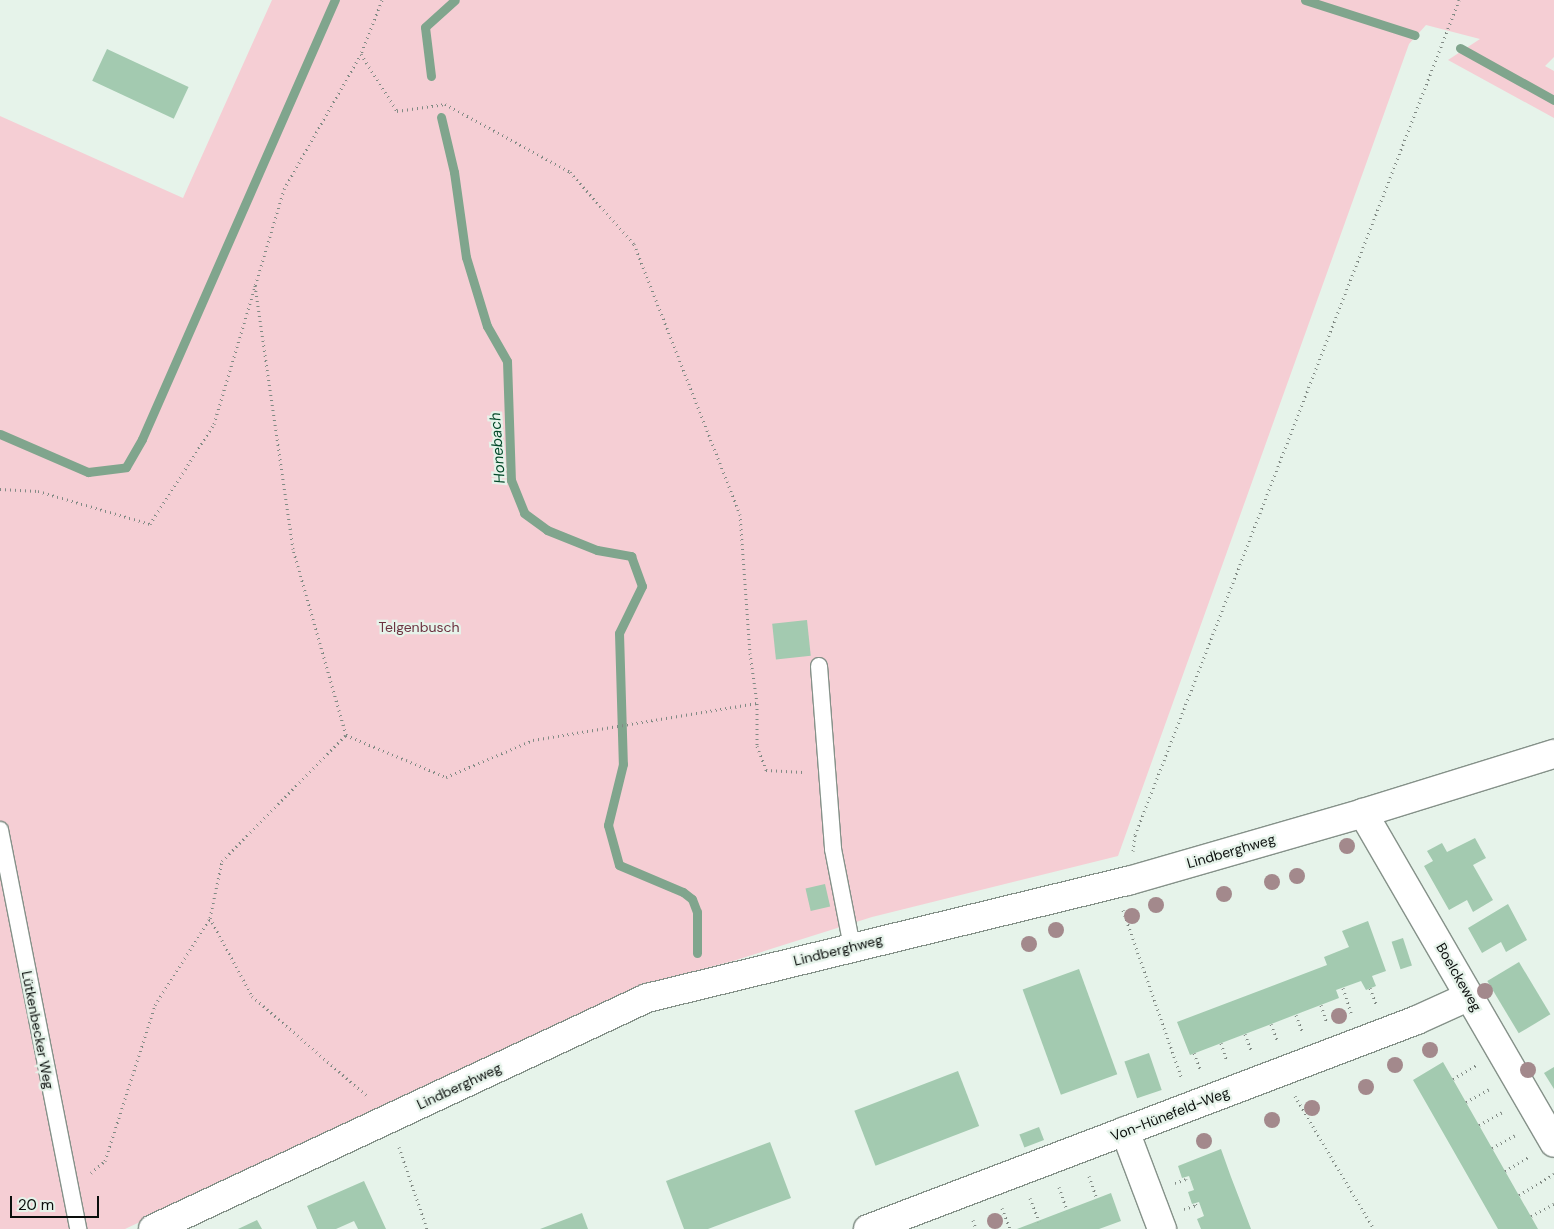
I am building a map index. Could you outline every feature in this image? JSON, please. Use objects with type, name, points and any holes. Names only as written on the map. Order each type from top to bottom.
[{"type":"street","name":"Lindberghweg","points":[[153,1229],[647,998],[1121,883],[1363,813],[1554,754]]},
{"type":"street","name":"Boelckeweg","points":[[1363,813],[1554,1143]]},
{"type":"street","name":"Von-Hünefeld-Weg","points":[[868,1229],[1417,1020],[1470,996]]},
{"type":"street","points":[[1125,1131],[1162,1229]]},
{"type":"lane","points":[[818,666],[833,849],[852,947]]},
{"type":"lane","name":"Lütkenbecker Weg","points":[[0,830],[78,1229]]},
{"type":"path","points":[[0,489],[38,491],[150,524],[214,424],[284,189],[361,54],[382,0]]},
{"type":"path","points":[[1191,1106],[1121,883],[1135,835],[1459,0]]},
{"type":"path","points":[[361,54],[397,111],[445,104],[562,167],[570,172],[634,244],[740,514],[750,654],[757,703],[757,746],[766,770],[827,773]]},
{"type":"path","points":[[255,284],[293,549],[346,735]]},
{"type":"path","points":[[346,735],[446,777],[533,740],[757,703]]},
{"type":"path","points":[[70,1192],[105,1161],[155,1005],[210,918],[222,861],[346,735]]},
{"type":"path","points":[[210,918],[252,996],[280,1023],[355,1084],[389,1119],[427,1229]]},
{"type":"path","points":[[1281,1072],[1374,1229]]},
{"type":"path","points":[[1519,1195],[1554,1174]]},
{"type":"path","points":[[1531,1216],[1554,1204]]},
{"type":"green space","name":"Telgenbusch","points":[[272,0],[1554,0],[1554,57],[1545,66],[1554,71],[1554,118],[1448,60],[1480,39],[1426,25],[1409,44],[1118,856],[872,917],[733,961],[645,984],[125,1229],[0,1229],[0,116],[183,198]]},
{"type":"building","points":[[107,49],[189,87],[174,119],[92,81]]},
{"type":"building","points":[[807,620],[811,656],[776,659],[772,624]]},
{"type":"building","points":[[1475,838],[1486,858],[1473,865],[1493,900],[1473,912],[1467,900],[1449,910],[1424,866],[1433,861],[1427,851],[1442,843],[1447,852]]},
{"type":"building","points":[[825,884],[830,906],[811,911],[806,888]]},
{"type":"building","points":[[1508,904],[1527,940],[1506,952],[1501,942],[1482,953],[1468,928]]},
{"type":"building","points":[[1368,921],[1386,971],[1372,976],[1376,986],[1366,990],[1361,981],[1336,990],[1339,998],[1190,1055],[1177,1022],[1327,965],[1324,957],[1349,947],[1342,931]]},
{"type":"building","points":[[1403,938],[1412,966],[1401,969],[1392,942]]},
{"type":"building","points":[[1519,962],[1550,1014],[1519,1033],[1487,981]]},
{"type":"building","points":[[1079,969],[1117,1074],[1061,1095],[1023,990]]},
{"type":"building","points":[[1149,1053],[1162,1090],[1137,1098],[1124,1061]]},
{"type":"building","points":[[1443,1062],[1538,1229],[1498,1229],[1413,1080]]},
{"type":"building","points":[[1554,1067],[1554,1089],[1544,1073]]},
{"type":"building","points":[[958,1071],[979,1126],[876,1166],[854,1111]]},
{"type":"building","points":[[1039,1127],[1044,1140],[1024,1148],[1019,1135]]},
{"type":"building","points":[[770,1142],[791,1198],[708,1229],[684,1229],[666,1181]]},
{"type":"building","points":[[1221,1149],[1251,1229],[1201,1229],[1197,1219],[1204,1216],[1199,1202],[1192,1204],[1188,1192],[1194,1190],[1189,1176],[1182,1178],[1178,1166]]},
{"type":"building","points":[[364,1181],[386,1229],[358,1229],[354,1221],[336,1229],[317,1229],[307,1206]]},
{"type":"building","points":[[1111,1193],[1121,1221],[1099,1229],[1017,1229]]},
{"type":"building","points":[[582,1213],[588,1229],[540,1229]]},
{"type":"building","points":[[257,1220],[262,1229],[238,1229]]},
{"type":"waterway","points":[[0,434],[88,472],[126,467],[142,439],[335,0]]},
{"type":"waterway","name":"Honebach","points":[[431,76],[425,27],[455,0]]},
{"type":"waterway","points":[[1305,0],[1415,35]]},
{"type":"waterway","points":[[1460,48],[1554,100]]},
{"type":"waterway","name":"Honebach","points":[[441,117],[454,172],[466,257],[487,326],[507,361],[511,480],[524,513],[547,530],[597,550],[631,556],[642,586],[619,633],[623,764],[608,825],[619,865],[683,892],[692,899],[697,912],[697,953]]}]
